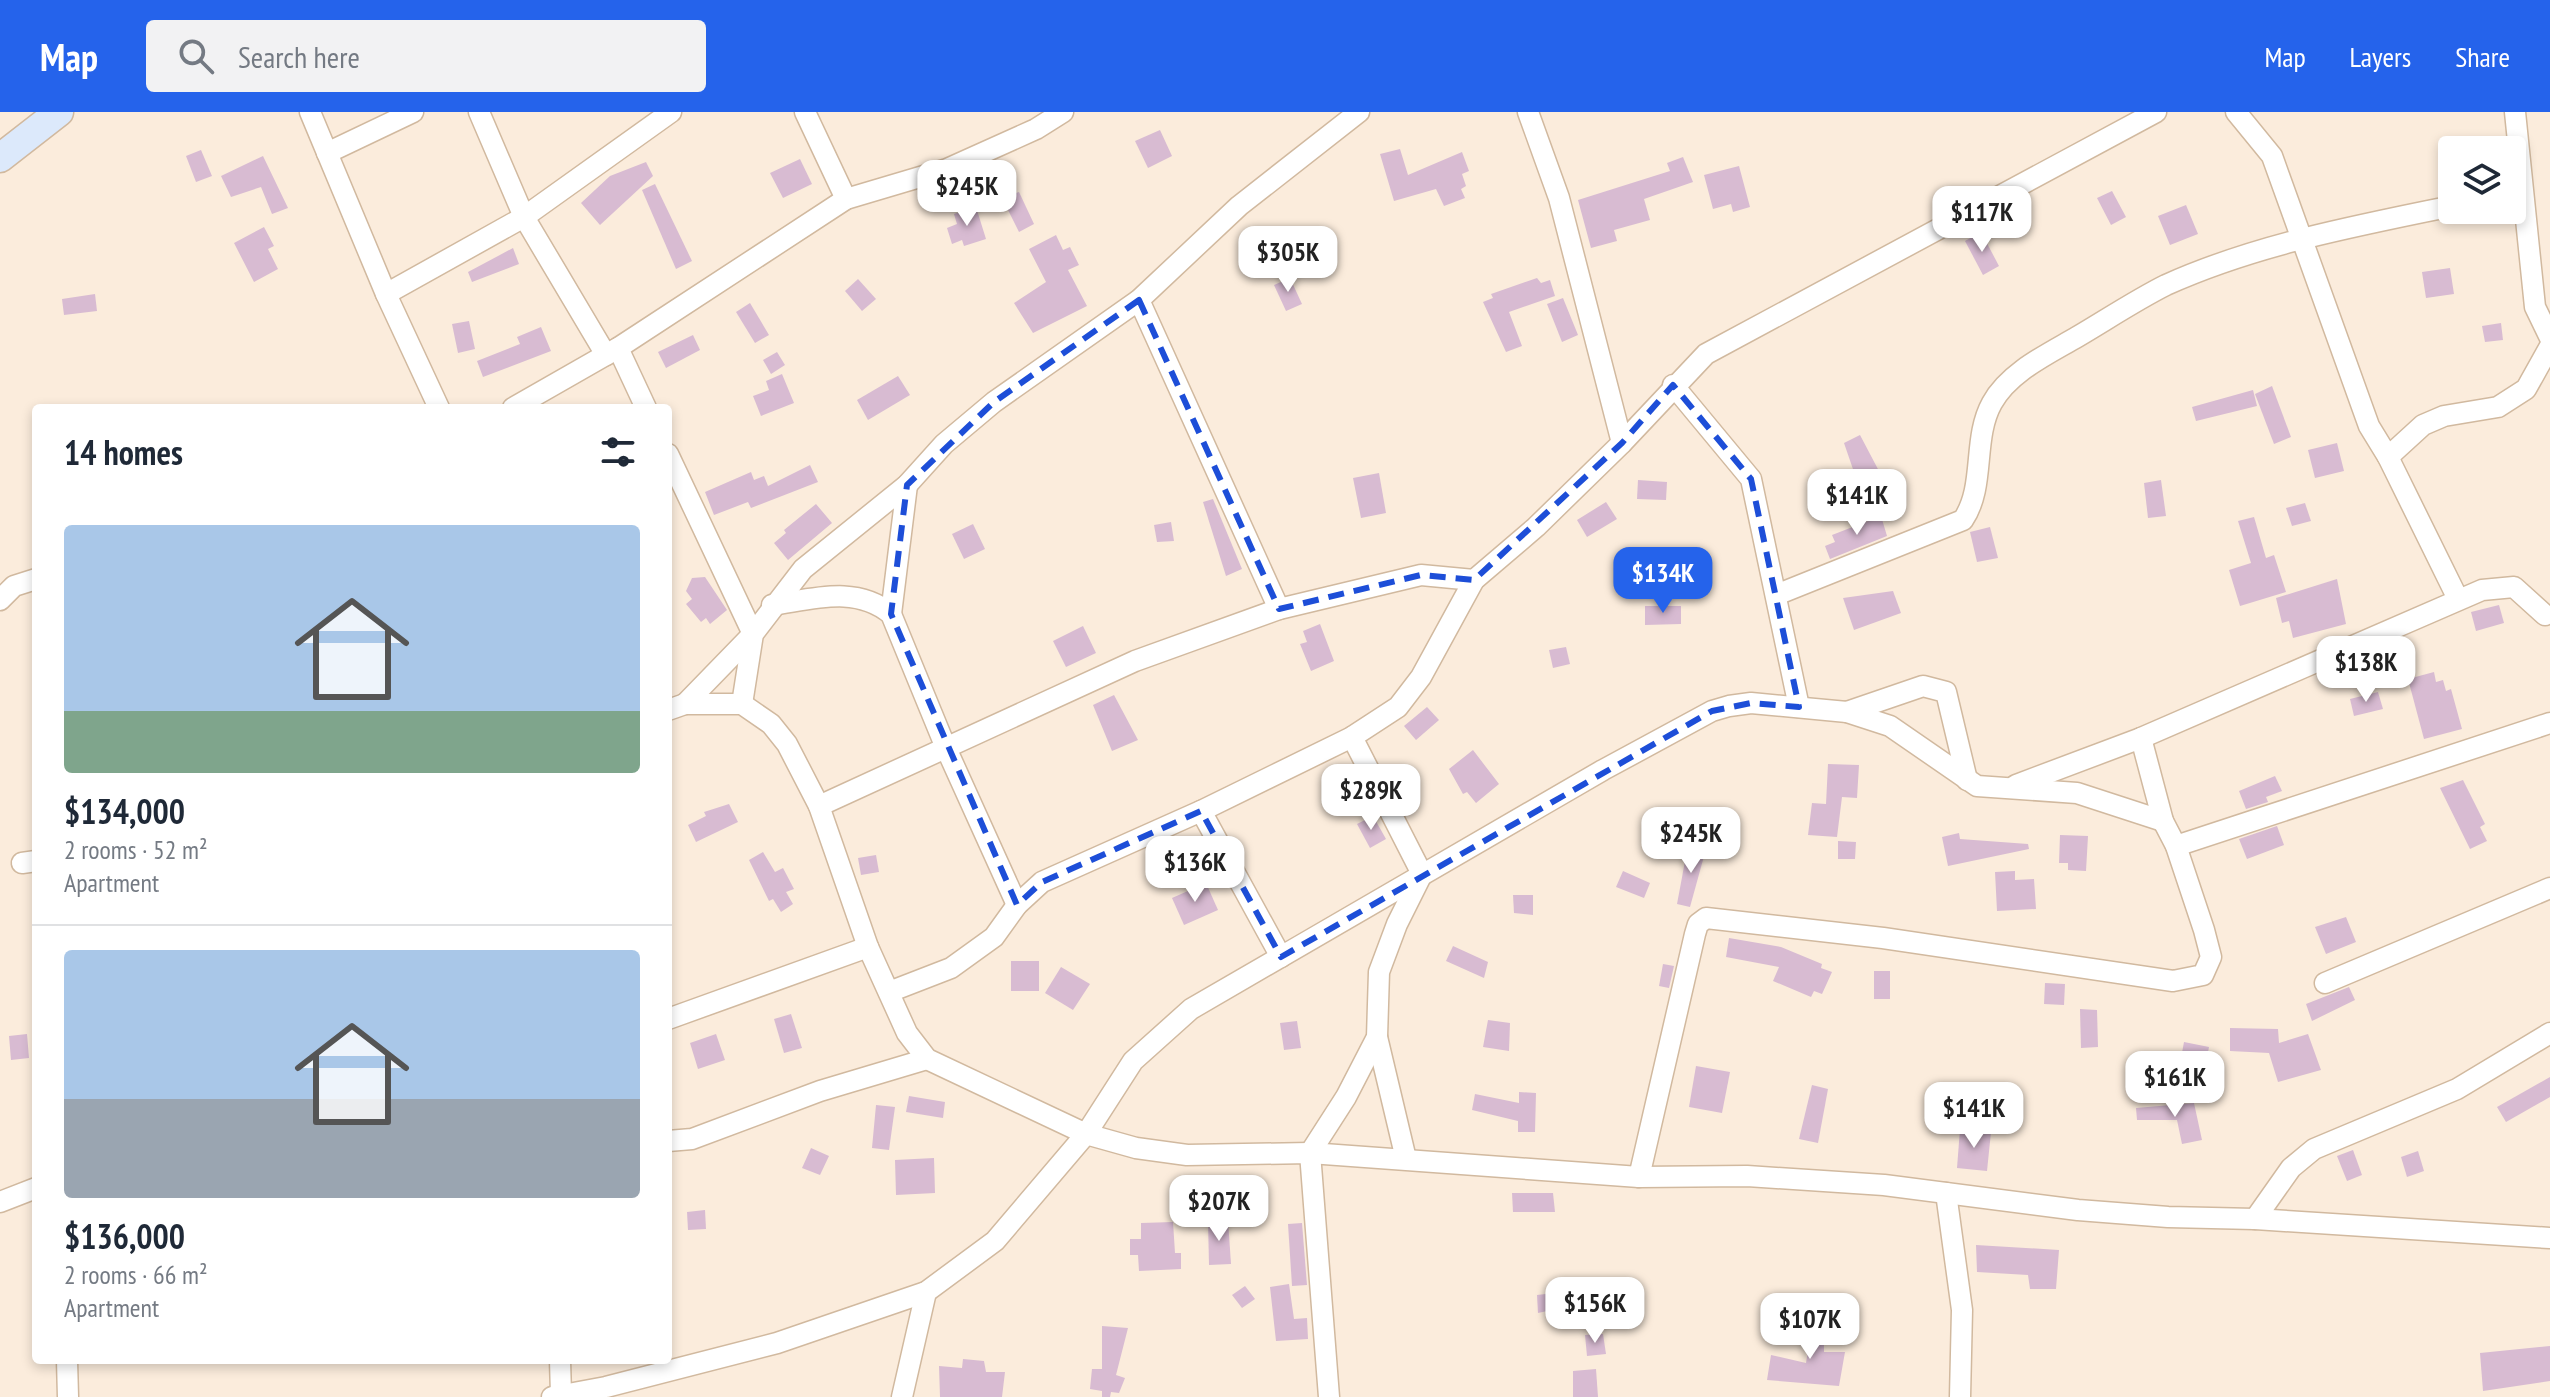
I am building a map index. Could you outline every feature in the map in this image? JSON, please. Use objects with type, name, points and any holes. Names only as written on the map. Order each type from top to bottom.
[{"type":"street","points":[[0,158],[59,112]]},
{"type":"street","points":[[310,112],[386,294],[437,404]]},
{"type":"street","points":[[327,153],[413,112]]},
{"type":"street","points":[[479,112],[524,217],[644,404]]},
{"type":"street","points":[[386,294],[524,217],[671,112]]},
{"type":"street","points":[[805,112],[846,199]]},
{"type":"street","points":[[520,404],[612,352],[846,199],[947,169],[1036,129],[1063,112]]},
{"type":"street","points":[[676,707],[753,634],[772,605],[803,569],[907,485],[944,444],[994,402],[1139,300],[1239,206],[1359,112]]},
{"type":"street","points":[[1528,112],[1559,198],[1622,443]]},
{"type":"street","points":[[889,992],[951,968],[994,937],[1017,905],[1042,882],[1201,811],[1352,737],[1398,707],[1421,677],[1474,580],[1536,527],[1622,443],[1673,385],[1706,354],[1732,337],[2156,112]]},
{"type":"street","points":[[2236,112],[2272,156],[2364,413],[2458,599]]},
{"type":"street","points":[[2515,112],[2516,136]]},
{"type":"street","points":[[1776,595],[1963,520],[1971,509],[1982,435],[1992,403],[2013,378],[2167,285],[2300,238],[2438,209]]},
{"type":"street","points":[[2522,224],[2535,307],[2550,338]]},
{"type":"street","points":[[1139,300],[1279,609]]},
{"type":"street","points":[[2388,457],[2423,425],[2444,416],[2498,407],[2526,389],[2550,346]]},
{"type":"street","points":[[1673,385],[1737,458],[1751,479],[1799,707]]},
{"type":"street","points":[[672,462],[753,634],[742,704]]},
{"type":"street","points":[[907,485],[891,614],[946,748],[1017,905]]},
{"type":"street","points":[[819,806],[1135,661],[1279,609],[1421,575],[1474,580]]},
{"type":"street","points":[[0,600],[14,586],[32,580]]},
{"type":"street","points":[[2008,789],[2141,738],[2458,599],[2499,586],[2514,587],[2548,617]]},
{"type":"street","points":[[772,605],[848,594],[877,603],[891,614]]},
{"type":"street","points":[[1847,712],[1923,686],[1946,692],[1967,780]]},
{"type":"street","points":[[560,1364],[557,1396],[777,1343],[926,1292],[995,1241],[1086,1134],[1133,1061],[1157,1036],[1191,1009],[1422,874],[1712,711],[1751,703],[1847,712],[1890,726],[1967,780],[1988,790],[2077,793],[2163,821]]},
{"type":"street","points":[[676,707],[742,704],[771,724],[787,744],[819,806],[868,947],[907,1033],[927,1059],[1086,1134],[1136,1148],[1187,1155],[1310,1153],[1639,1177],[1747,1176],[1884,1185],[2078,1210],[2550,1238]]},
{"type":"street","points":[[2176,846],[2550,723]]},
{"type":"street","points":[[1352,737],[1422,874]]},
{"type":"street","points":[[1639,1177],[1695,934],[1698,924],[1706,918],[1883,938],[2173,981],[2203,975],[2211,957],[2176,846],[2163,821],[2141,738]]},
{"type":"street","points":[[1201,811],[1281,957]]},
{"type":"street","points":[[1406,1159],[1377,1037],[1379,972],[1397,924],[1422,874]]},
{"type":"street","points":[[2325,983],[2550,888]]},
{"type":"street","points":[[672,1018],[868,947]]},
{"type":"street","points":[[2255,1219],[2291,1168],[2314,1149],[2457,1089],[2550,1033]]},
{"type":"street","points":[[1329,1397],[1310,1153],[1346,1097],[1377,1037]]},
{"type":"street","points":[[672,1141],[692,1139],[820,1091],[927,1059]]},
{"type":"street","points":[[0,1202],[32,1190]]},
{"type":"street","points":[[1946,1193],[1962,1310],[1960,1397]]},
{"type":"street","points":[[902,1397],[926,1292]]},
{"type":"street","points":[[67,1364],[68,1397]]},
{"type":"highlighted area","points":[[1139,300],[1279,609],[1421,575],[1474,580],[1622,443],[1673,385],[1751,479],[1799,707],[1751,703],[1712,711],[1281,957],[1201,811],[1042,882],[1017,905],[891,614],[907,485],[994,402]]},
{"type":"building","points":[[1160,130],[1172,156],[1148,168],[1135,141]]},
{"type":"building","points":[[1400,149],[1408,175],[1462,152],[1469,171],[1462,174],[1466,186],[1461,189],[1465,198],[1444,206],[1436,189],[1394,201],[1380,154]]},
{"type":"building","points":[[201,150],[212,176],[196,182],[186,156]]},
{"type":"building","points":[[263,156],[288,208],[272,214],[261,187],[231,197],[221,176]]},
{"type":"building","points":[[1683,157],[1693,182],[1644,199],[1650,220],[1614,230],[1617,241],[1591,248],[1578,200],[1670,171],[1667,163]]},
{"type":"building","points":[[800,159],[812,184],[783,198],[770,173]]},
{"type":"building","points":[[646,162],[653,176],[600,225],[581,203],[610,176]]},
{"type":"building","points":[[1739,166],[1750,207],[1733,212],[1731,204],[1713,209],[1704,175]]},
{"type":"building","points":[[655,184],[692,261],[676,269],[642,190]]},
{"type":"building","points":[[2112,191],[2126,217],[2111,225],[2097,198]]},
{"type":"building","points":[[1019,192],[1034,224],[1019,232],[1002,198]]},
{"type":"building","points":[[2186,205],[2198,234],[2170,245],[2158,216]]},
{"type":"building","points":[[976,207],[986,239],[964,246],[962,240],[952,244],[947,228],[957,224],[954,214]]},
{"type":"building","points":[[264,227],[274,246],[268,249],[278,269],[254,282],[234,243]]},
{"type":"building","points":[[1981,232],[1999,266],[1983,275],[1965,241]]},
{"type":"building","points":[[1056,235],[1063,250],[1070,247],[1079,265],[1068,270],[1087,306],[1033,333],[1014,303],[1046,282],[1029,249]]},
{"type":"building","points":[[513,248],[519,264],[472,282],[468,272]]},
{"type":"building","points":[[2450,268],[2454,294],[2426,298],[2422,272]]},
{"type":"building","points":[[1290,278],[1302,304],[1286,311],[1274,285]]},
{"type":"building","points":[[1537,278],[1541,283],[1550,280],[1555,296],[1509,312],[1522,346],[1506,352],[1483,302],[1493,298],[1491,294]]},
{"type":"building","points":[[858,279],[876,299],[862,311],[845,291]]},
{"type":"building","points":[[95,294],[97,311],[64,315],[62,299]]},
{"type":"building","points":[[1563,298],[1578,335],[1562,342],[1547,304]]},
{"type":"building","points":[[750,303],[769,335],[755,343],[736,312]]},
{"type":"building","points":[[469,321],[475,349],[458,353],[452,324]]},
{"type":"building","points":[[2501,323],[2503,340],[2485,342],[2482,326]]},
{"type":"building","points":[[541,327],[551,351],[483,377],[477,361],[520,344],[517,337]]},
{"type":"building","points":[[693,335],[700,350],[666,368],[658,352]]},
{"type":"building","points":[[777,352],[785,365],[771,374],[763,360]]},
{"type":"building","points":[[782,374],[794,403],[761,416],[753,396],[769,390],[766,381]]},
{"type":"building","points":[[898,376],[910,395],[868,420],[857,400]]},
{"type":"building","points":[[2272,386],[2291,437],[2274,444],[2255,394]]},
{"type":"building","points":[[2253,390],[2257,406],[2196,421],[2192,407]]},
{"type":"building","points":[[1860,435],[1880,473],[1864,481],[1860,472],[1855,475],[1844,443]]},
{"type":"building","points":[[2337,443],[2344,471],[2315,478],[2308,450]]},
{"type":"building","points":[[810,465],[818,482],[751,508],[748,502],[714,515],[705,492],[751,472],[754,480],[764,476],[768,486]]},
{"type":"building","points":[[1379,473],[1386,513],[1361,518],[1353,478]]},
{"type":"building","points":[[1638,480],[1667,482],[1666,500],[1637,499]]},
{"type":"building","points":[[2161,480],[2166,516],[2148,518],[2144,483]]},
{"type":"building","points":[[1213,499],[1242,569],[1226,576],[1203,502]]},
{"type":"building","points":[[1606,502],[1617,519],[1587,537],[1577,520]]},
{"type":"building","points":[[2305,503],[2311,521],[2292,526],[2286,508]]},
{"type":"building","points":[[816,504],[832,523],[788,560],[774,543],[786,533],[784,530]]},
{"type":"building","points":[[1881,516],[1887,536],[1830,559],[1825,546],[1835,542],[1832,535]]},
{"type":"building","points":[[2254,517],[2266,558],[2274,555],[2286,592],[2240,606],[2229,570],[2251,563],[2238,521]]},
{"type":"building","points":[[1171,522],[1174,541],[1157,542],[1154,525]]},
{"type":"building","points":[[973,524],[985,549],[964,559],[952,534]]},
{"type":"building","points":[[1990,527],[1998,558],[1977,562],[1970,532]]},
{"type":"building","points":[[705,577],[727,610],[710,624],[706,618],[701,622],[686,604],[692,599],[686,591],[692,578]]},
{"type":"building","points":[[2337,579],[2346,624],[2293,638],[2289,621],[2282,623],[2276,598]]},
{"type":"building","points":[[1893,591],[1901,613],[1854,630],[1843,598]]},
{"type":"building","points":[[2499,605],[2504,623],[2476,631],[2471,612]]},
{"type":"building","points":[[1645,606],[1681,606],[1681,624],[1645,625]]},
{"type":"building","points":[[1320,624],[1334,661],[1311,671],[1300,644],[1307,642],[1303,631]]},
{"type":"building","points":[[1083,626],[1096,653],[1066,667],[1053,641]]},
{"type":"building","points":[[1566,647],[1570,664],[1553,668],[1549,650]]},
{"type":"building","points":[[2434,672],[2436,682],[2443,680],[2446,691],[2451,689],[2462,729],[2424,739],[2408,679]]},
{"type":"building","points":[[2378,692],[2383,709],[2354,716],[2350,699]]},
{"type":"building","points":[[1114,695],[1138,740],[1112,751],[1093,705]]},
{"type":"building","points":[[1427,707],[1439,720],[1416,740],[1404,726]]},
{"type":"building","points":[[1473,750],[1499,784],[1476,803],[1467,792],[1463,794],[1449,769]]},
{"type":"building","points":[[1828,764],[1859,765],[1857,798],[1842,797],[1837,837],[1808,835],[1812,803],[1826,804]]},
{"type":"building","points":[[2275,776],[2282,791],[2266,797],[2268,802],[2246,809],[2239,791]]},
{"type":"building","points":[[2463,780],[2485,824],[2480,827],[2487,841],[2470,849],[2440,788]]},
{"type":"building","points":[[729,804],[738,822],[696,842],[688,825],[706,816],[704,812]]},
{"type":"building","points":[[1373,816],[1386,839],[1370,848],[1357,824]]},
{"type":"building","points":[[2277,826],[2284,845],[2247,859],[2239,839]]},
{"type":"building","points":[[1959,833],[1960,839],[2028,844],[2029,849],[1948,866],[1942,837]]},
{"type":"building","points":[[2060,835],[2088,836],[2086,871],[2068,870],[2068,863],[2059,863]]},
{"type":"building","points":[[1838,841],[1856,842],[1855,859],[1838,859]]},
{"type":"building","points":[[1688,845],[1706,849],[1690,907],[1677,904]]},
{"type":"building","points":[[763,852],[775,872],[783,868],[794,889],[786,892],[793,904],[781,912],[773,899],[769,901],[749,860]]},
{"type":"building","points":[[876,855],[879,872],[861,875],[858,858]]},
{"type":"building","points":[[1623,871],[1650,883],[1644,898],[1616,887]]},
{"type":"building","points":[[2015,871],[2015,880],[2034,879],[2036,909],[1997,911],[1995,872]]},
{"type":"building","points":[[1206,883],[1218,910],[1184,925],[1172,898]]},
{"type":"building","points":[[1513,895],[1533,895],[1533,915],[1514,913]]},
{"type":"building","points":[[2346,917],[2356,942],[2326,954],[2315,927]]},
{"type":"building","points":[[1729,938],[1781,947],[1822,964],[1821,968],[1832,972],[1822,994],[1814,991],[1811,997],[1773,981],[1779,967],[1726,957]]},
{"type":"building","points":[[1453,946],[1488,962],[1484,978],[1446,961]]},
{"type":"building","points":[[1011,961],[1039,961],[1039,991],[1011,991]]},
{"type":"building","points":[[1663,964],[1674,966],[1669,988],[1659,986]]},
{"type":"building","points":[[1061,967],[1090,984],[1073,1010],[1045,993]]},
{"type":"building","points":[[1874,971],[1890,971],[1890,999],[1874,999]]},
{"type":"building","points":[[2045,983],[2065,984],[2064,1005],[2044,1004]]},
{"type":"building","points":[[2349,987],[2355,1000],[2312,1021],[2306,1004]]},
{"type":"building","points":[[2080,1009],[2097,1010],[2098,1047],[2081,1048]]},
{"type":"building","points":[[791,1014],[802,1048],[784,1053],[774,1019]]},
{"type":"building","points":[[1488,1020],[1510,1023],[1509,1051],[1483,1047]]},
{"type":"building","points":[[1297,1021],[1301,1048],[1284,1050],[1280,1023]]},
{"type":"building","points":[[2230,1028],[2278,1029],[2279,1043],[2308,1034],[2321,1070],[2278,1082],[2269,1053],[2230,1051]]},
{"type":"building","points":[[27,1034],[29,1058],[11,1060],[9,1036]]},
{"type":"building","points":[[716,1034],[725,1060],[698,1069],[690,1043]]},
{"type":"building","points":[[2184,1042],[2209,1047],[2203,1078],[2178,1074]]},
{"type":"building","points":[[1696,1066],[1730,1072],[1722,1113],[1689,1107]]},
{"type":"building","points":[[2550,1077],[2550,1097],[2506,1122],[2497,1107]]},
{"type":"building","points":[[1812,1085],[1828,1089],[1818,1143],[1799,1139]]},
{"type":"building","points":[[1519,1092],[1536,1093],[1535,1132],[1518,1132],[1518,1121],[1472,1110],[1475,1094],[1519,1103]]},
{"type":"building","points":[[909,1096],[945,1102],[943,1118],[906,1112]]},
{"type":"building","points":[[2194,1103],[2202,1140],[2182,1144],[2177,1120],[2137,1120],[2136,1108]]},
{"type":"building","points":[[876,1105],[895,1107],[889,1150],[872,1148]]},
{"type":"building","points":[[1960,1129],[1991,1132],[1987,1171],[1957,1168]]},
{"type":"building","points":[[811,1148],[829,1156],[820,1175],[802,1168]]},
{"type":"building","points":[[2353,1150],[2362,1175],[2347,1181],[2337,1156]]},
{"type":"building","points":[[2418,1151],[2424,1171],[2407,1177],[2401,1157]]},
{"type":"building","points":[[934,1158],[935,1193],[896,1195],[895,1160]]},
{"type":"building","points":[[1512,1193],[1553,1193],[1555,1212],[1513,1212]]},
{"type":"building","points":[[705,1210],[706,1229],[688,1230],[687,1212]]},
{"type":"building","points":[[1228,1220],[1231,1264],[1209,1265],[1208,1221]]},
{"type":"building","points":[[1173,1222],[1175,1253],[1181,1253],[1181,1269],[1139,1271],[1138,1255],[1130,1255],[1130,1239],[1141,1239],[1141,1223]]},
{"type":"building","points":[[1302,1223],[1307,1285],[1292,1286],[1288,1224]]},
{"type":"building","points":[[1976,1245],[2059,1250],[2056,1289],[2030,1289],[2028,1275],[1977,1272]]},
{"type":"building","points":[[1289,1284],[1294,1319],[1307,1318],[1308,1339],[1276,1341],[1270,1287]]},
{"type":"building","points":[[1245,1286],[1255,1299],[1242,1308],[1232,1295]]},
{"type":"building","points":[[1554,1293],[1556,1309],[1538,1313],[1537,1295]]},
{"type":"building","points":[[1814,1310],[1824,1311],[1824,1352],[1845,1352],[1839,1386],[1767,1380],[1771,1355],[1806,1363]]},
{"type":"building","points":[[1102,1326],[1128,1328],[1116,1375],[1125,1378],[1119,1393],[1111,1392],[1110,1397],[1102,1397],[1102,1391],[1090,1389],[1092,1369],[1102,1369]]},
{"type":"building","points":[[1603,1334],[1606,1354],[1587,1356],[1585,1335]]},
{"type":"building","points":[[2550,1346],[2550,1381],[2483,1391],[2480,1353]]},
{"type":"building","points":[[963,1359],[984,1361],[986,1372],[1005,1372],[1002,1397],[940,1397],[939,1366],[962,1368]]},
{"type":"building","points":[[1596,1369],[1598,1397],[1573,1397],[1573,1371]]}]
